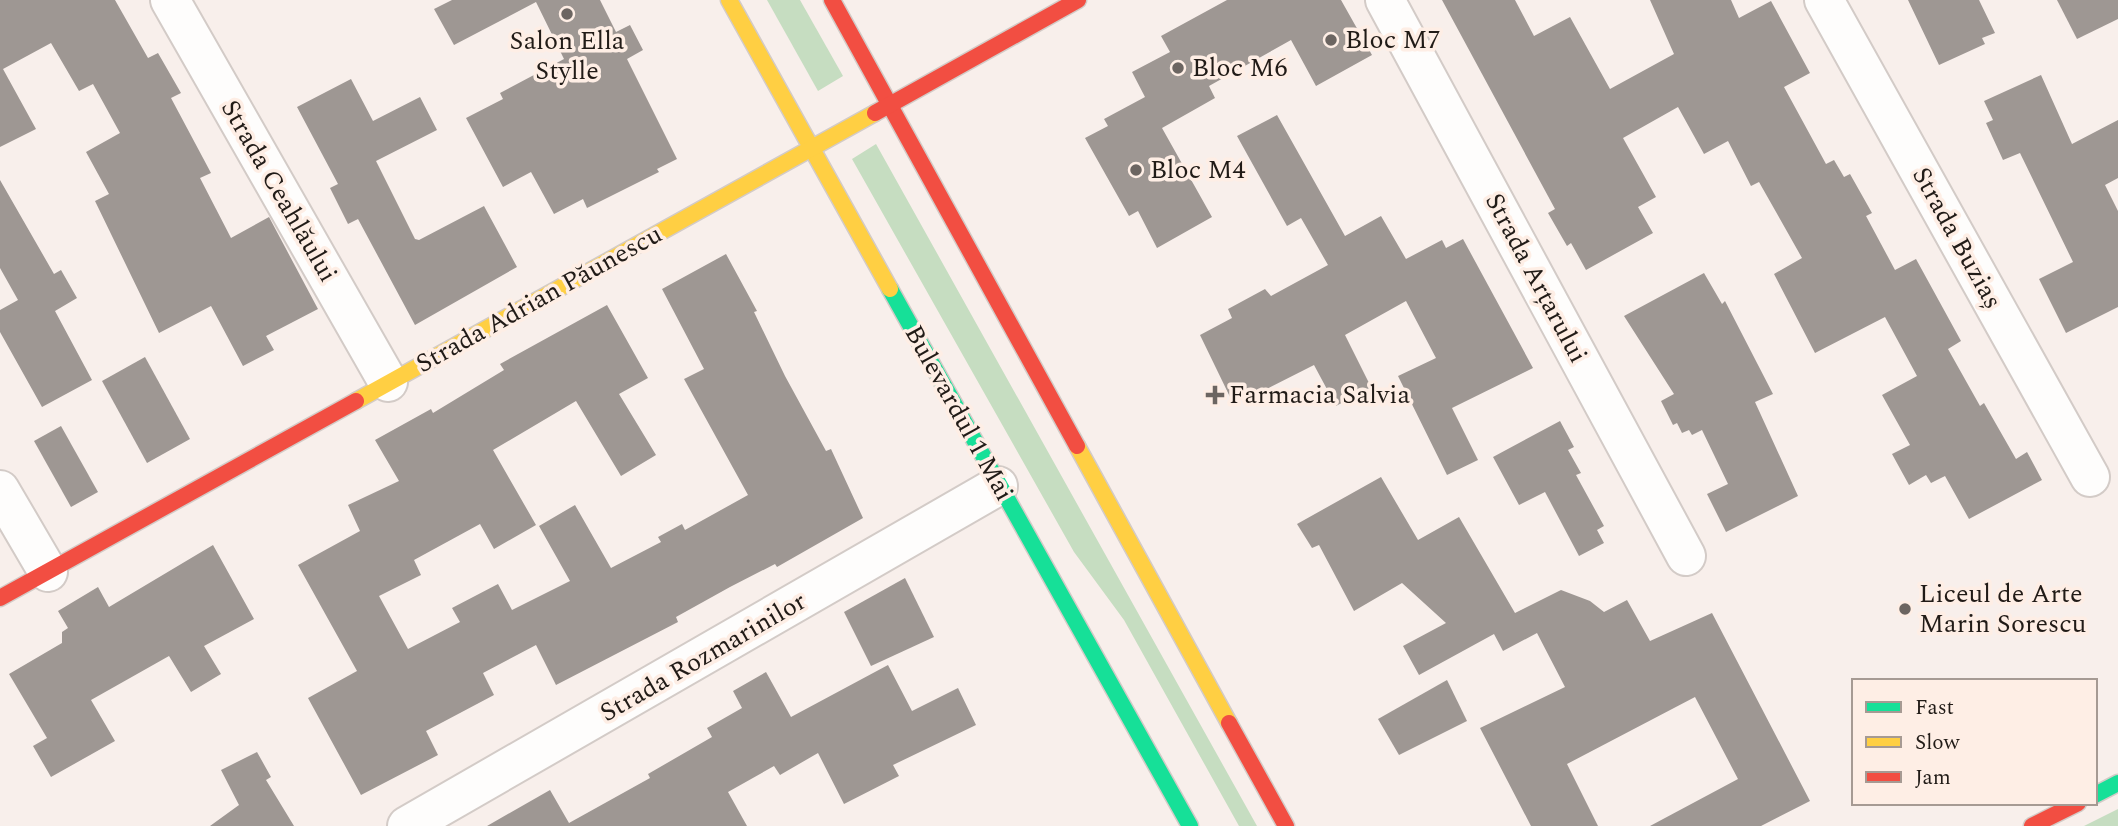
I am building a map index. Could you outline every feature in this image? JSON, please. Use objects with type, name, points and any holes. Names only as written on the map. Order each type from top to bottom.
[{"type":"main road","name":"Bulevardul 1 Mai","points":[[729,0],[1190,826]]},
{"type":"main road","points":[[832,0],[1286,826]]},
{"type":"main road","name":"Strada Adrian Păunescu","points":[[0,598],[1078,0]]},
{"type":"main road","points":[[2097,794],[2118,783]]},
{"type":"main road","points":[[2032,826],[2074,805]]},
{"type":"street","name":"Strada Ceahlăului","points":[[170,0],[388,382]]},
{"type":"street","name":"Strada Arțarului","points":[[1385,0],[1686,556]]},
{"type":"street","name":"Strada Buziaș","points":[[1824,0],[2090,477]]},
{"type":"street","name":"Strada Rozmarinilor","points":[[407,826],[998,486]]},
{"type":"street","points":[[0,490],[48,572]]},
{"type":"green space","points":[[767,0],[800,0],[843,76],[818,91]]},
{"type":"green space","points":[[876,144],[1257,826],[1239,826],[1124,620],[1074,552],[852,159]]},
{"type":"green space","points":[[2118,809],[2118,826],[2084,826]]},
{"type":"building","points":[[0,0],[115,0],[148,58],[158,53],[181,93],[171,98],[211,173],[200,178],[231,238],[269,217],[318,309],[266,336],[274,350],[243,366],[211,306],[159,333],[95,201],[109,194],[86,152],[120,133],[93,84],[79,91],[51,43],[3,69],[36,129],[0,147]]},
{"type":"building","points":[[452,0],[600,0],[616,32],[630,25],[643,50],[627,59],[677,159],[657,169],[659,172],[587,208],[583,199],[554,214],[531,172],[503,187],[466,118],[503,99],[500,93],[564,59],[536,2],[454,45],[434,9]]},
{"type":"building","points":[[1227,0],[1341,0],[1372,55],[1316,86],[1291,40],[1209,86],[1215,98],[1162,128],[1212,217],[1157,248],[1138,211],[1129,216],[1085,138],[1108,126],[1104,119],[1145,97],[1132,72],[1170,52],[1161,36]]},
{"type":"building","points":[[1442,0],[1515,0],[1534,36],[1570,17],[1610,89],[1674,54],[1650,0],[1731,0],[1739,18],[1771,1],[1810,73],[1784,87],[1826,164],[1834,160],[1844,177],[1850,174],[1872,213],[1866,216],[1895,270],[1916,259],[1961,341],[1948,349],[1980,406],[1984,403],[2016,459],[2027,452],[2042,480],[1969,519],[1945,476],[1931,483],[1926,475],[1909,485],[1892,454],[1910,445],[1882,395],[1917,376],[1885,317],[1815,353],[1774,274],[1802,258],[1759,182],[1751,186],[1728,141],[1704,154],[1678,107],[1623,138],[1656,197],[1638,207],[1653,233],[1586,270],[1571,243],[1567,246],[1548,213],[1555,209]]},
{"type":"building","points":[[1908,0],[1979,0],[1995,33],[1982,38],[1985,44],[1939,65]]},
{"type":"building","points":[[2057,0],[2118,0],[2118,19],[2077,39]]},
{"type":"building","points":[[2041,75],[2072,144],[2118,120],[2118,178],[2105,185],[2118,211],[2118,307],[2066,333],[2039,279],[2073,262],[2020,153],[2003,160],[1986,123],[1993,120],[1984,101]]},
{"type":"building","points":[[351,79],[373,121],[420,97],[437,130],[376,161],[415,239],[419,240],[484,206],[517,267],[415,325],[358,219],[348,224],[330,188],[338,184],[297,107]]},
{"type":"building","points":[[1277,115],[1345,236],[1381,216],[1406,259],[1442,240],[1446,248],[1463,239],[1533,368],[1452,408],[1478,460],[1447,475],[1398,376],[1436,358],[1406,301],[1345,335],[1371,387],[1336,406],[1314,365],[1253,396],[1249,390],[1231,399],[1200,335],[1232,318],[1228,309],[1265,289],[1271,296],[1328,265],[1301,218],[1287,226],[1237,136]]},
{"type":"building","points":[[0,180],[54,274],[61,270],[77,298],[55,311],[92,380],[42,407],[0,332],[0,310],[18,300],[0,268]]},
{"type":"building","points":[[726,254],[757,311],[754,312],[785,376],[826,451],[831,449],[863,518],[777,567],[775,564],[676,617],[678,622],[556,685],[536,645],[483,673],[494,695],[426,731],[438,755],[361,795],[308,698],[357,671],[298,565],[360,531],[348,505],[399,481],[375,440],[431,409],[433,413],[504,370],[500,364],[607,305],[648,378],[619,394],[656,455],[621,476],[576,401],[493,450],[536,525],[494,549],[480,524],[414,560],[421,575],[379,596],[408,649],[460,622],[452,608],[498,584],[512,610],[570,581],[539,526],[575,505],[611,568],[661,542],[658,537],[682,524],[685,530],[748,495],[684,379],[704,369],[662,289]]},
{"type":"building","points":[[1704,273],[1722,304],[1725,301],[1773,394],[1755,402],[1798,496],[1726,532],[1707,494],[1728,484],[1702,430],[1692,435],[1689,430],[1682,433],[1677,423],[1673,425],[1661,401],[1674,394],[1624,316]]},
{"type":"building","points":[[145,357],[190,439],[147,463],[102,381]]},
{"type":"building","points":[[1560,421],[1574,447],[1568,450],[1581,473],[1576,475],[1604,526],[1597,530],[1604,543],[1579,556],[1545,492],[1519,505],[1493,457]]},
{"type":"building","points":[[61,426],[98,492],[71,507],[34,441]]},
{"type":"building","points":[[1381,477],[1418,540],[1459,517],[1515,613],[1561,590],[1590,601],[1604,612],[1627,600],[1650,641],[1712,613],[1810,801],[1761,826],[1650,826],[1738,779],[1695,697],[1567,764],[1598,826],[1531,826],[1480,728],[1565,687],[1537,633],[1503,651],[1494,634],[1419,675],[1403,646],[1446,623],[1402,583],[1354,611],[1319,545],[1312,548],[1297,524]]},
{"type":"building","points":[[213,545],[254,619],[204,646],[221,674],[191,692],[169,656],[91,700],[115,741],[51,777],[33,746],[47,738],[9,674],[62,643],[62,632],[68,628],[58,611],[98,587],[109,607]]},
{"type":"building","points":[[905,578],[934,637],[871,666],[844,612]]},
{"type":"building","points":[[888,665],[912,711],[958,688],[976,725],[893,765],[899,776],[844,804],[818,753],[780,775],[774,766],[728,792],[747,826],[487,826],[550,790],[569,823],[650,778],[648,774],[712,737],[707,728],[742,708],[733,691],[766,672],[791,717]]},
{"type":"building","points":[[1447,680],[1467,721],[1399,755],[1378,719]]},
{"type":"building","points":[[257,752],[271,777],[266,780],[294,826],[210,826],[239,805],[221,770]]},
{"type":"traffic: fast","points":[[890,289],[1190,826]]},
{"type":"traffic: fast","points":[[2097,794],[2118,783]]},
{"type":"traffic: slow","points":[[729,0],[890,289]]},
{"type":"traffic: slow","points":[[356,401],[875,113]]},
{"type":"traffic: slow","points":[[1077,446],[1229,723]]},
{"type":"traffic: jam","points":[[832,0],[1077,446]]},
{"type":"traffic: jam","points":[[875,113],[1078,0]]},
{"type":"traffic: jam","points":[[0,598],[356,401]]},
{"type":"traffic: jam","points":[[1229,723],[1286,826]]},
{"type":"traffic: jam","points":[[2032,826],[2074,805]]},
{"type":"place","name":"Salon Ella Stylle","points":[[567,14]]},
{"type":"place","name":"Bloc M7","points":[[1331,40]]},
{"type":"place","name":"Bloc M6","points":[[1178,68]]},
{"type":"place","name":"Bloc M4","points":[[1136,170]]},
{"type":"place","name":"Farmacia Salvia","points":[[1215,395]]},
{"type":"place","name":"Liceul de Arte Marin Sorescu","points":[[1905,609]]}]
